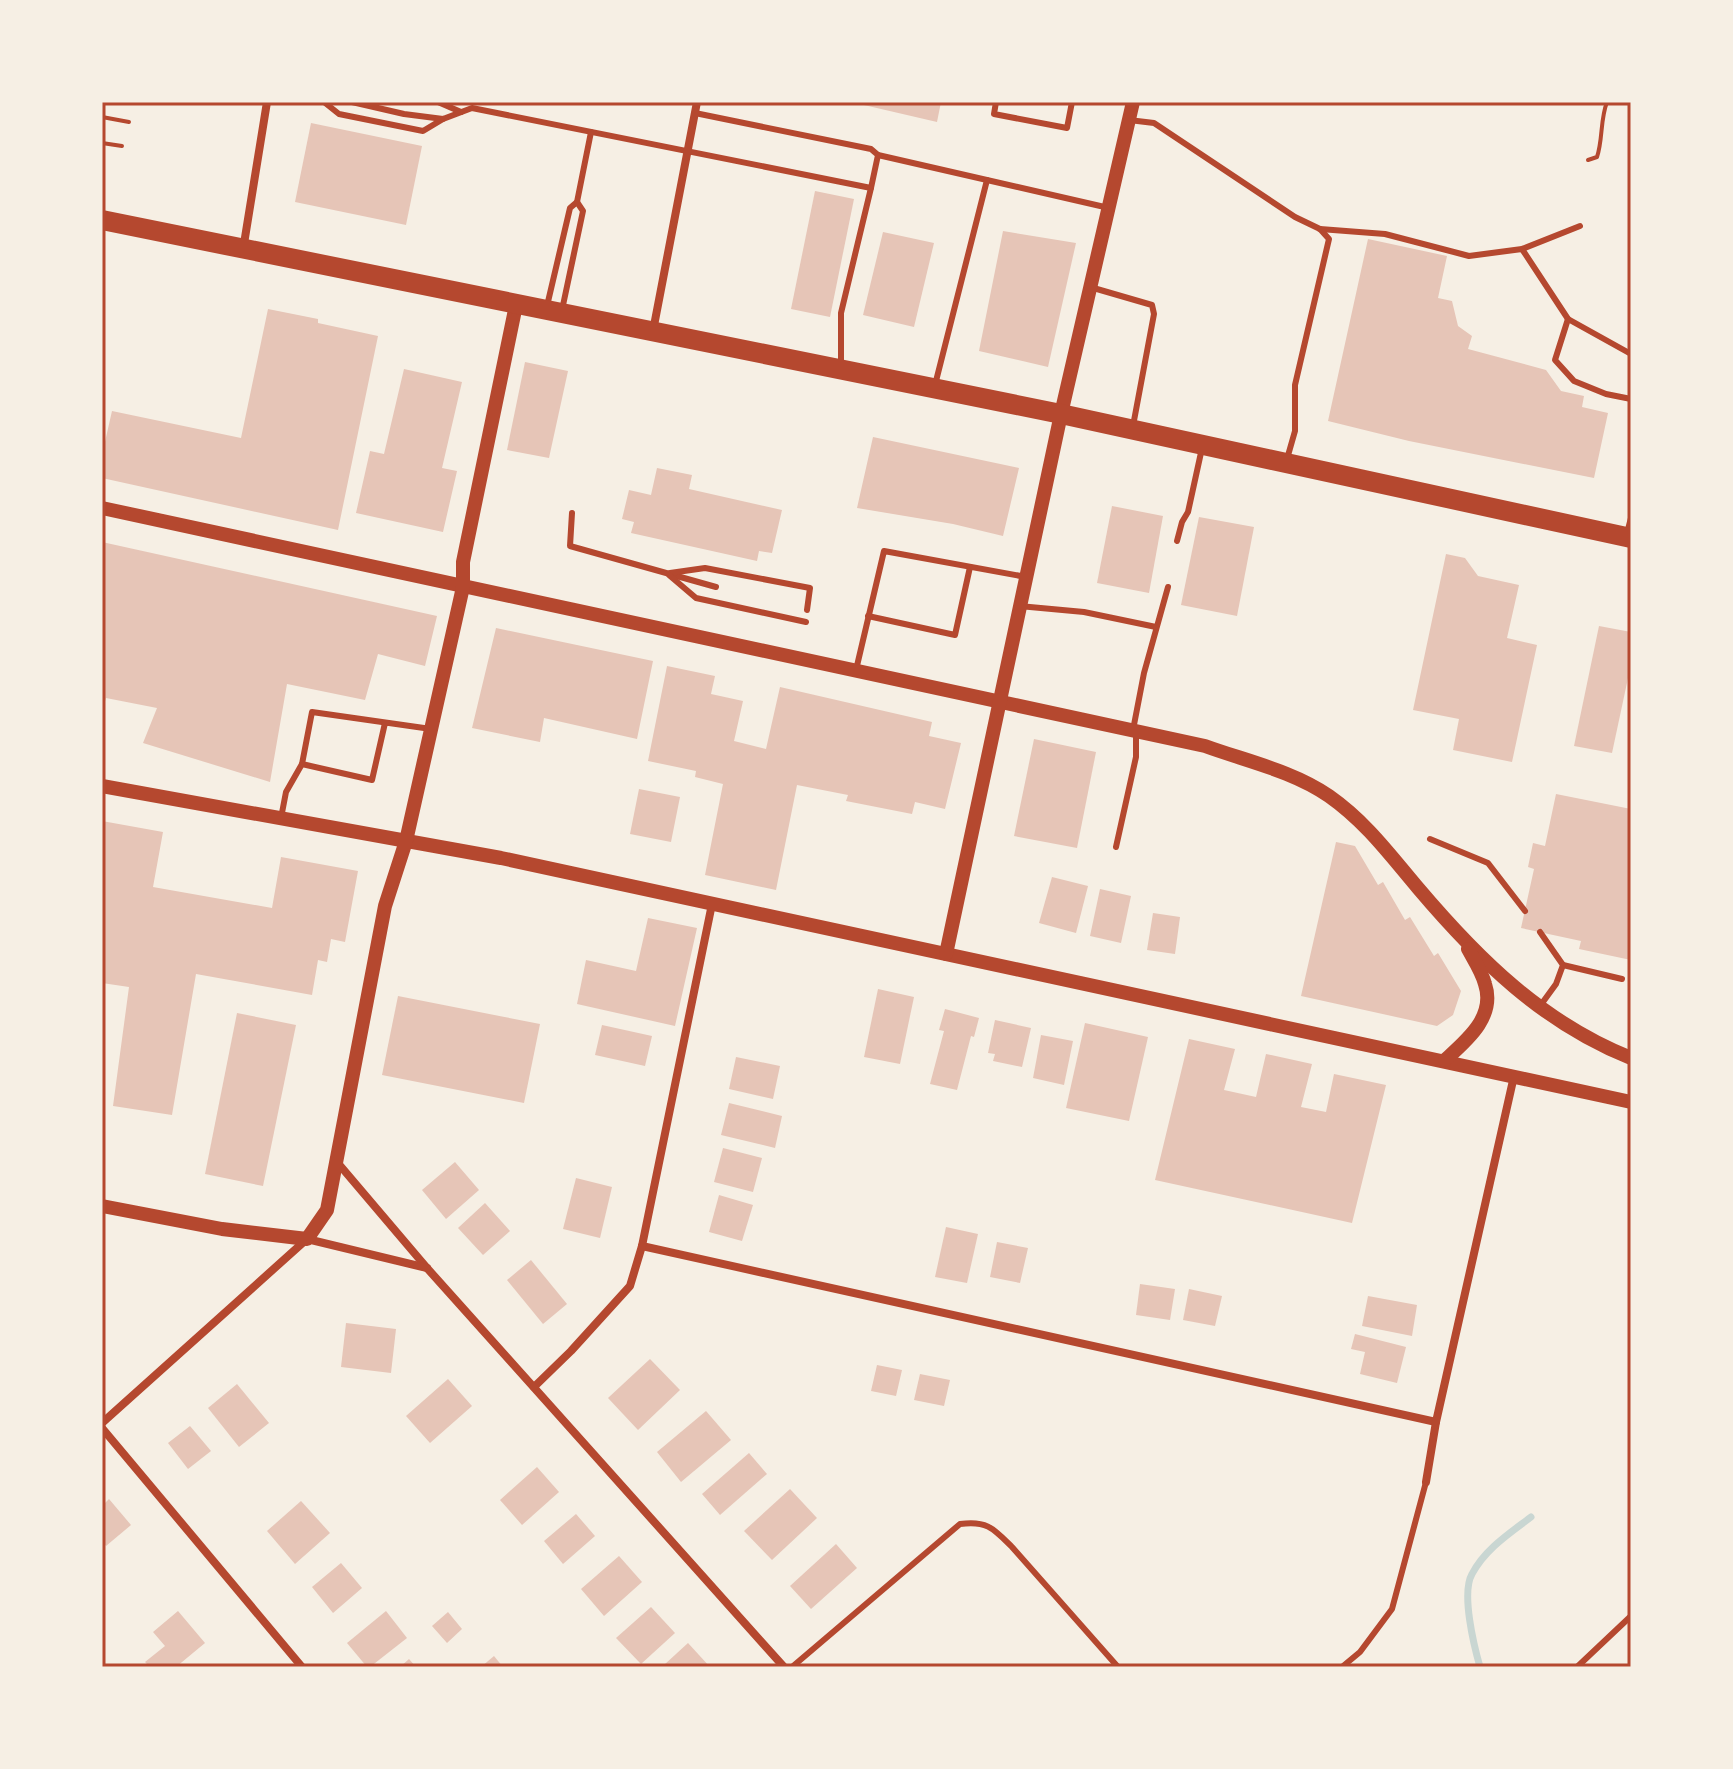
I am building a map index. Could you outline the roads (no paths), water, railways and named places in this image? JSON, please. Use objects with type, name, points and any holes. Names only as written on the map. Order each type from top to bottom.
[{"type":"main road","points":[[102,220],[1629,531]]},
{"type":"street","points":[[243,250],[267,102]]},
{"type":"street","points":[[653,332],[697,102]]},
{"type":"street","points":[[946,954],[1061,414],[1133,102]]},
{"type":"street","points":[[302,1667],[102,1426],[307,1239],[327,1210],[385,906],[406,841],[463,587],[465,548],[516,305]]},
{"type":"street","points":[[102,508],[1205,746],[1303,781],[1356,817],[1383,843],[1419,889],[1500,976],[1561,1024],[1597,1045],[1631,1058]]},
{"type":"street","points":[[102,786],[501,858],[1631,1102]]},
{"type":"street","points":[[534,1387],[630,1286],[642,1246],[712,904]]},
{"type":"street","points":[[1445,1060],[1478,1028],[1488,996],[1460,933]]},
{"type":"street","points":[[1426,1482],[1436,1422],[1514,1076]]},
{"type":"street","points":[[337,1162],[427,1268],[784,1667]]},
{"type":"street","points":[[102,1206],[222,1229],[307,1239],[427,1268]]},
{"type":"street","points":[[642,1246],[1436,1422]]},
{"type":"lane","points":[[324,102],[339,114],[423,131],[470,105],[687,153],[871,188]]},
{"type":"lane","points":[[352,102],[443,119]]},
{"type":"lane","points":[[438,102],[461,112]]},
{"type":"lane","points":[[996,102],[994,114],[1067,128],[1072,102]]},
{"type":"lane","points":[[695,113],[871,149],[878,155],[1109,208]]},
{"type":"lane","points":[[1129,120],[1154,123],[1295,217],[1320,229],[1385,234],[1469,256],[1522,249],[1580,226]]},
{"type":"lane","points":[[554,312],[570,208],[577,202],[591,132]]},
{"type":"lane","points":[[841,370],[841,313],[878,155]]},
{"type":"lane","points":[[934,389],[987,180]]},
{"type":"lane","points":[[554,312],[583,211],[577,202]]},
{"type":"lane","points":[[1286,463],[1295,431],[1295,385],[1329,239],[1320,229]]},
{"type":"lane","points":[[1522,249],[1568,319],[1631,354]]},
{"type":"lane","points":[[1090,287],[1152,305],[1154,314],[1132,430]]},
{"type":"lane","points":[[1568,319],[1555,360],[1574,381],[1606,394],[1631,399]]},
{"type":"lane","points":[[1177,541],[1188,512],[1203,445]]},
{"type":"lane","points":[[572,513],[570,546],[716,587]]},
{"type":"lane","points":[[856,670],[884,551],[1026,577]]},
{"type":"lane","points":[[868,616],[955,635],[970,567]]},
{"type":"lane","points":[[667,573],[705,568],[810,588],[807,610]]},
{"type":"lane","points":[[667,573],[696,598],[806,622]]},
{"type":"lane","points":[[1116,847],[1136,757],[1134,731],[1144,673],[1168,587]]},
{"type":"lane","points":[[1019,606],[1084,612],[1156,627]]},
{"type":"lane","points":[[281,818],[286,792],[302,764],[312,712],[431,729]]},
{"type":"lane","points":[[302,764],[372,780],[385,723]]},
{"type":"lane","points":[[1430,839],[1488,863],[1525,911]]},
{"type":"lane","points":[[1540,932],[1563,965],[1622,979]]},
{"type":"lane","points":[[1539,1007],[1556,984],[1563,965]]},
{"type":"lane","points":[[1342,1667],[1360,1652],[1392,1609],[1426,1482]]},
{"type":"lane","points":[[792,1667],[960,1524],[977,1521],[995,1529],[1118,1667]]},
{"type":"lane","points":[[1577,1667],[1631,1616]]},
{"type":"waterway","points":[[1480,1667],[1470,1620],[1468,1594],[1472,1574],[1491,1549],[1531,1517]]}]
